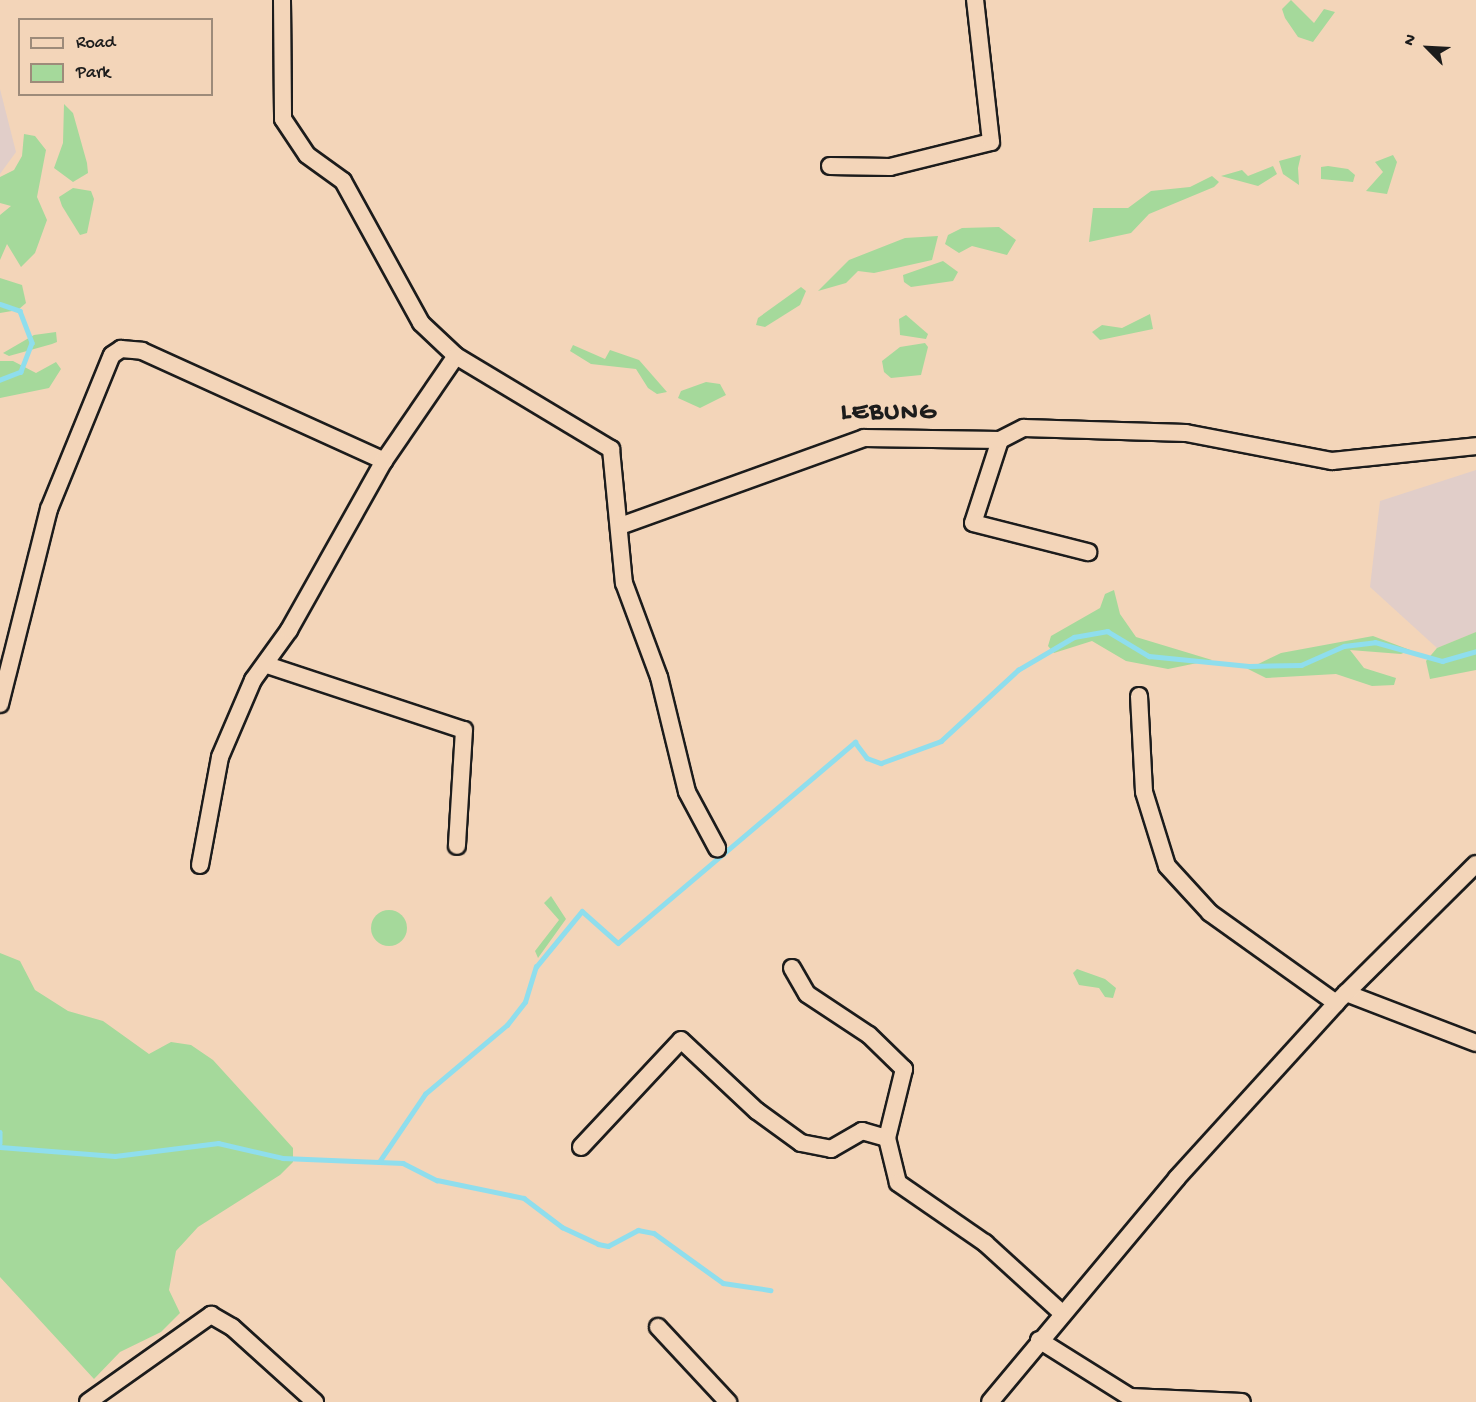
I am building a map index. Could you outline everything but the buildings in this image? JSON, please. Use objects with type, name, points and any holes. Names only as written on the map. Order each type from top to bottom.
[{"type":"street","points":[[282,0],[283,119],[307,154],[343,181],[421,322],[456,356],[610,449],[620,526],[624,583],[658,676],[671,742],[687,792],[717,848]]},
{"type":"street","points":[[830,166],[890,166],[991,142],[975,0]]},
{"type":"street","points":[[0,704],[49,509],[112,355],[121,349],[142,351],[384,461]]},
{"type":"street","points":[[200,865],[220,757],[253,680],[267,665],[384,461],[456,356]]},
{"type":"street","points":[[620,526],[864,438],[1000,440],[1024,428],[1186,433],[1332,461],[1476,446]]},
{"type":"street","points":[[1000,440],[973,523],[1088,552]]},
{"type":"street","points":[[267,665],[464,730],[458,846]]},
{"type":"street","points":[[1139,696],[1144,792],[1167,866],[1210,914],[1341,998],[1476,1043]]},
{"type":"street","points":[[990,1402],[1039,1340],[1341,998],[1476,864]]},
{"type":"street","points":[[792,968],[807,994],[869,1035],[904,1069],[887,1138],[898,1183],[985,1243],[1063,1314]]},
{"type":"street","points":[[581,1147],[681,1040],[757,1111],[801,1143],[831,1149],[862,1131],[887,1138]]},
{"type":"street","points":[[88,1402],[211,1315],[232,1327],[315,1402]]},
{"type":"street","points":[[658,1327],[728,1402]]},
{"type":"street","points":[[1039,1340],[1130,1397],[1242,1402]]},
{"type":"shaded area","points":[[0,89],[16,152],[0,174]]},
{"type":"shaded area","points":[[1476,470],[1476,632],[1437,648],[1370,587],[1380,501]]},
{"type":"green space","points":[[1291,0],[1314,23],[1324,9],[1335,12],[1313,42],[1298,37],[1285,18],[1282,9]]},
{"type":"green space","points":[[64,104],[73,113],[87,163],[88,173],[73,182],[54,168],[63,143]]},
{"type":"green space","points":[[24,134],[35,136],[46,150],[37,197],[47,220],[35,253],[21,267],[7,244],[0,260],[0,215],[11,206],[0,203],[0,177],[14,170],[22,156]]},
{"type":"green space","points":[[1301,155],[1298,168],[1299,185],[1283,174],[1279,161]]},
{"type":"green space","points":[[1393,155],[1397,162],[1387,194],[1366,191],[1383,172],[1375,162]]},
{"type":"green space","points":[[1273,166],[1277,174],[1258,186],[1221,176],[1242,170],[1248,176]]},
{"type":"green space","points":[[1321,167],[1348,169],[1355,175],[1353,182],[1321,179]]},
{"type":"green space","points":[[1212,176],[1219,182],[1214,187],[1149,214],[1131,233],[1089,242],[1093,208],[1128,208],[1151,191],[1190,187]]},
{"type":"green space","points":[[73,188],[91,191],[94,199],[87,233],[80,235],[59,197]]},
{"type":"green space","points":[[999,227],[1016,240],[1007,255],[972,246],[959,253],[945,244],[948,235],[962,228]]},
{"type":"green space","points":[[938,236],[932,260],[874,273],[858,271],[846,283],[818,291],[849,260],[905,238]]},
{"type":"green space","points":[[943,261],[958,272],[953,281],[911,287],[904,282],[903,275]]},
{"type":"green space","points":[[0,278],[22,285],[26,303],[18,310],[0,313]]},
{"type":"green space","points":[[801,287],[806,291],[800,305],[765,327],[756,325],[758,318]]},
{"type":"green space","points":[[1150,314],[1153,329],[1100,340],[1092,332],[1102,325],[1122,328]]},
{"type":"green space","points":[[906,315],[928,334],[926,339],[900,335],[899,319]]},
{"type":"green space","points":[[56,332],[57,342],[52,344],[9,356],[3,353],[34,335]]},
{"type":"green space","points":[[925,343],[928,347],[921,375],[891,378],[884,372],[882,361],[900,347]]},
{"type":"green space","points":[[573,345],[605,359],[610,350],[639,360],[667,392],[657,394],[648,388],[636,369],[591,364],[570,351]]},
{"type":"green space","points":[[0,361],[13,361],[36,373],[56,362],[61,369],[49,388],[0,398]]},
{"type":"green space","points":[[706,382],[720,384],[726,395],[700,408],[678,398],[681,391]]},
{"type":"green space","points":[[1114,590],[1120,614],[1136,637],[1212,660],[1168,669],[1126,661],[1092,641],[1054,653],[1048,646],[1051,636],[1100,608],[1105,594]]},
{"type":"green space","points":[[1476,632],[1476,670],[1430,679],[1426,661],[1437,648]]},
{"type":"green space","points":[[1373,636],[1410,650],[1401,654],[1350,650],[1364,668],[1396,678],[1394,685],[1372,686],[1336,674],[1266,678],[1248,669],[1281,653]]},
{"type":"green space","points":[[551,896],[566,919],[538,958],[535,951],[559,920],[544,903]]},
{"type":"green space","points":[[389,910],[401,916],[407,928],[401,940],[389,946],[377,940],[371,928],[377,916]]},
{"type":"green space","points":[[0,953],[20,961],[35,990],[68,1011],[103,1021],[149,1054],[171,1042],[191,1045],[213,1060],[293,1148],[293,1162],[280,1175],[198,1227],[176,1251],[169,1290],[180,1313],[161,1332],[120,1352],[94,1379],[0,1277]]},
{"type":"green space","points":[[1077,969],[1105,979],[1116,988],[1113,998],[1105,997],[1099,988],[1079,985],[1073,973]]},
{"type":"waterway","points":[[0,304],[20,311],[32,343],[21,372],[0,380]]},
{"type":"waterway","points":[[379,1162],[425,1094],[507,1025],[525,1002],[536,967],[582,911],[618,943],[855,742],[867,758],[881,763],[941,741],[1018,670],[1074,637],[1107,631],[1149,656],[1249,666],[1301,665],[1344,646],[1375,642],[1442,661],[1476,651]]},
{"type":"waterway","points":[[0,1132],[0,1143]]},
{"type":"waterway","points":[[0,1147],[115,1156],[218,1143],[283,1158],[403,1163],[437,1180],[524,1198],[562,1227],[598,1244],[608,1246],[638,1230],[654,1233],[723,1283],[770,1290]]},
{"type":"district","name":"LEBUNG","points":[[889,414]]}]
